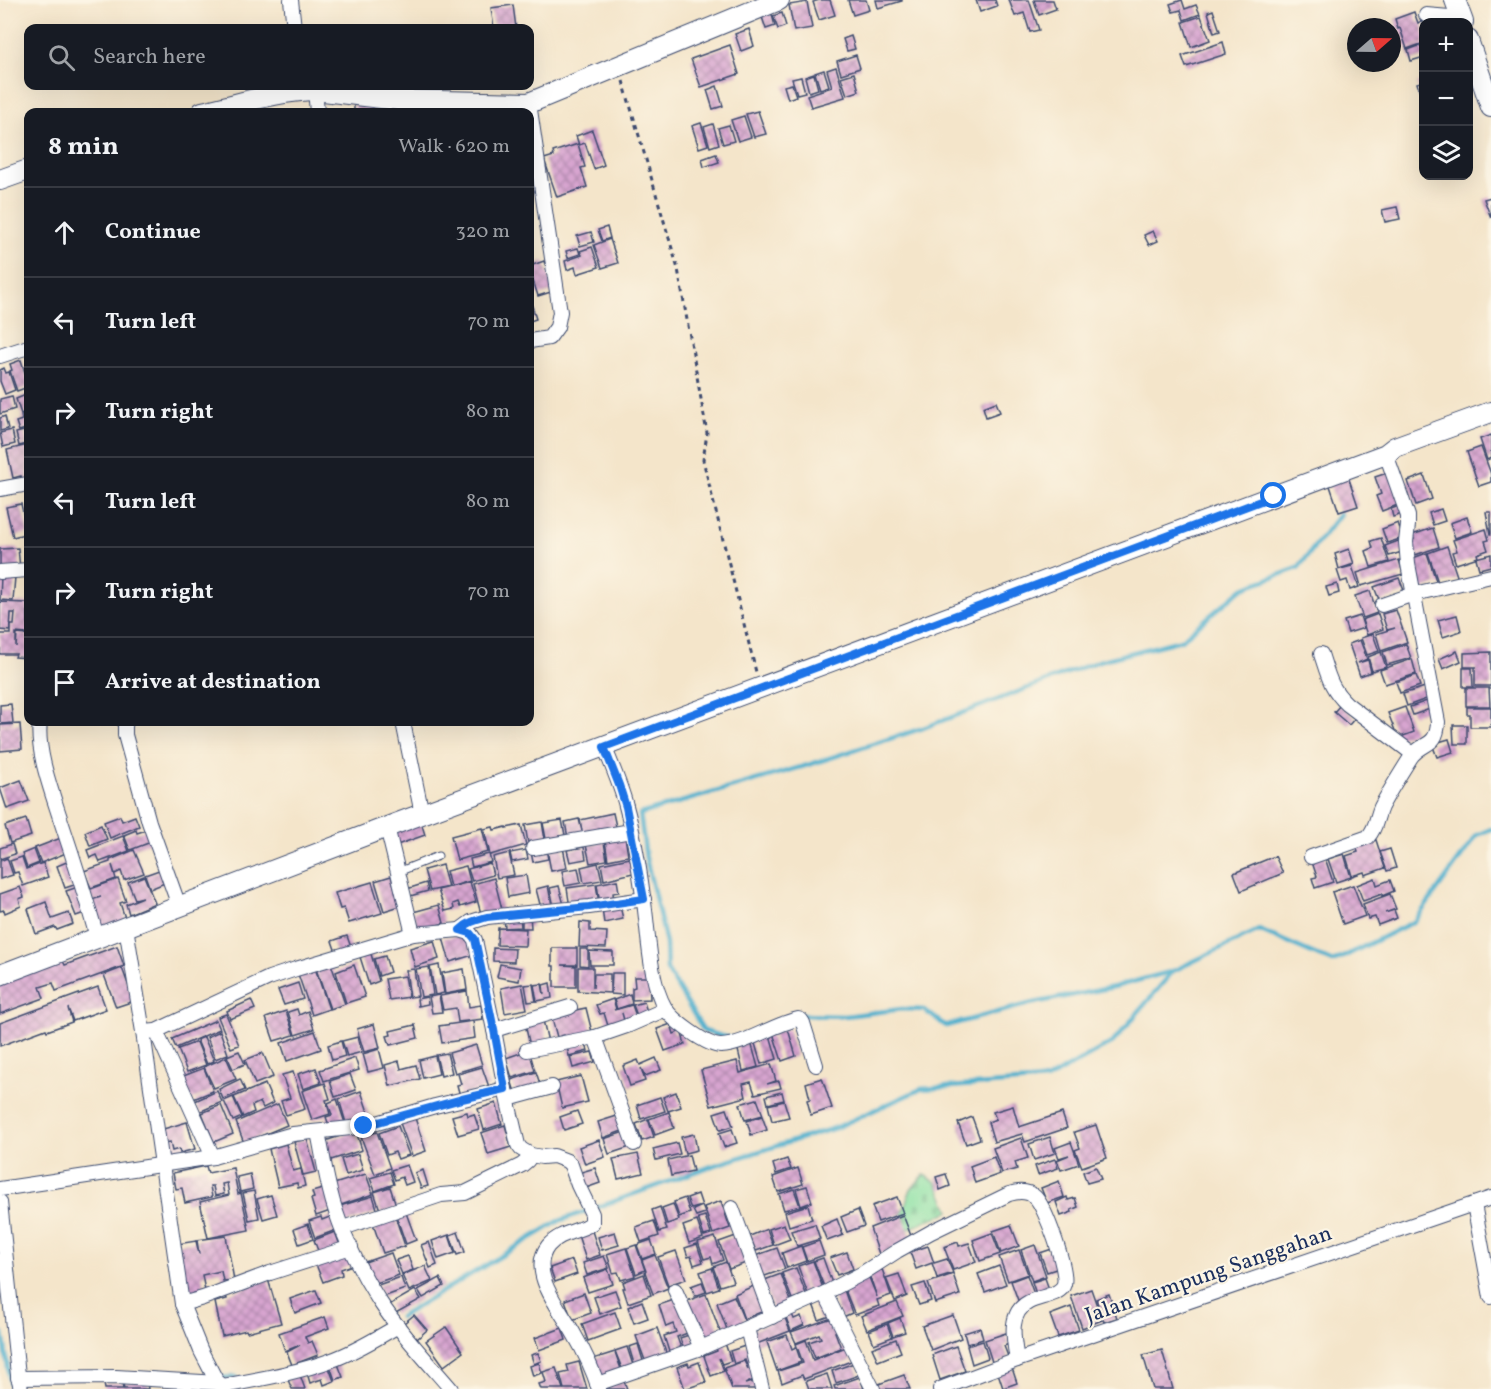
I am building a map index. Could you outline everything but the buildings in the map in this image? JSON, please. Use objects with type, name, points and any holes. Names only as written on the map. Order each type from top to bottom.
[{"type":"street","points":[[291,0],[294,24]]},
{"type":"street","points":[[311,90],[398,106],[529,104],[779,0]]},
{"type":"street","points":[[1426,15],[1460,14]]},
{"type":"street","points":[[1473,55],[1491,107]]},
{"type":"street","points":[[220,108],[301,90]]},
{"type":"street","points":[[306,90],[315,108]]},
{"type":"street","points":[[529,104],[530,108]]},
{"type":"street","points":[[534,138],[560,312],[557,327],[549,338],[534,340]]},
{"type":"street","points":[[0,180],[24,171]]},
{"type":"street","points":[[0,356],[24,348]]},
{"type":"street","points":[[0,975],[387,827],[1386,454],[1395,447],[1491,412]]},
{"type":"street","points":[[1311,857],[1368,837],[1374,830],[1385,800],[1413,754],[1433,740],[1438,732],[1438,722],[1409,574],[1406,542],[1407,516],[1386,454]]},
{"type":"street","points":[[0,489],[24,487]]},
{"type":"street","points":[[0,572],[24,570]]},
{"type":"street","points":[[1382,605],[1414,594],[1491,576]]},
{"type":"street","points":[[1321,654],[1331,686],[1338,696],[1413,754]]},
{"type":"street","points":[[39,726],[39,741],[50,786],[97,937]]},
{"type":"street","points":[[124,726],[149,822],[179,906]]},
{"type":"street","points":[[405,726],[422,814]]},
{"type":"street","points":[[604,747],[626,807],[644,899],[654,975],[658,992],[666,1009],[674,1018],[709,1043],[719,1046],[798,1019],[801,1020],[816,1065]]},
{"type":"street","points":[[387,827],[413,934]]},
{"type":"street","points":[[533,848],[631,831]]},
{"type":"street","points":[[460,930],[471,922],[487,917],[644,899]]},
{"type":"street","points":[[126,927],[149,1032],[162,1164],[182,1304],[201,1351],[218,1381]]},
{"type":"street","points":[[149,1032],[192,1016],[269,978],[296,969],[413,934],[460,930],[470,933],[475,939],[518,1144],[521,1149],[531,1155],[554,1156],[567,1161],[571,1165],[590,1209],[592,1223],[567,1233],[549,1246],[543,1255],[542,1264],[550,1297],[578,1340],[598,1387],[701,1348],[825,1293],[950,1223],[1009,1194],[1020,1191],[1028,1192],[1035,1197],[1042,1207],[1065,1278],[1060,1290],[1019,1308],[1015,1316],[1014,1330],[1017,1360]]},
{"type":"street","points":[[494,1030],[570,1006]]},
{"type":"street","points":[[527,1050],[595,1037],[666,1009]]},
{"type":"street","points":[[149,1032],[213,1157]]},
{"type":"street","points":[[595,1037],[634,1144]]},
{"type":"street","points":[[0,1189],[213,1157],[285,1136],[351,1128],[435,1106],[552,1087]]},
{"type":"street","points":[[318,1132],[330,1190],[351,1247],[380,1301],[451,1389]]},
{"type":"street","points":[[343,1228],[441,1195],[465,1193],[522,1165],[531,1155]]},
{"type":"street","name":"Jalan Kampung Sanggahan","points":[[940,1389],[1017,1360],[1491,1198]]},
{"type":"street","points":[[0,1202],[20,1383],[116,1377],[218,1381],[302,1369],[333,1360],[398,1326]]},
{"type":"street","points":[[1474,1204],[1491,1297]]},
{"type":"street","points":[[732,1208],[772,1317]]},
{"type":"street","points":[[182,1304],[351,1247]]},
{"type":"street","points":[[675,1290],[701,1348]]},
{"type":"street","points":[[825,1293],[873,1389]]},
{"type":"street","points":[[747,1328],[762,1389]]},
{"type":"lane","points":[[398,872],[438,856]]},
{"type":"path","points":[[619,67],[678,268],[707,433],[704,460],[760,688]]},
{"type":"green space","points":[[924,1175],[936,1182],[950,1211],[894,1235],[911,1189]]},
{"type":"waterway","points":[[735,1040],[704,1031],[667,970],[666,943],[646,858],[640,814],[808,765],[923,728],[1099,661],[1181,640],[1243,588],[1298,568],[1340,514]]},
{"type":"waterway","points":[[400,1317],[559,1221],[709,1167],[835,1128],[921,1089],[1046,1080],[1113,1042],[1173,971],[1259,930],[1333,962],[1415,921],[1477,835],[1491,829]]},
{"type":"waterway","points":[[802,1015],[845,1016],[902,1009],[924,1010],[946,1026],[1029,1004],[1114,987],[1173,971]]},
{"type":"waterway","points":[[0,1332],[3,1333],[11,1389]]},
{"type":"waterway","points":[[218,1378],[236,1377]]},
{"type":"route","points":[[364,1126],[505,1089],[475,939],[470,933],[460,930],[465,925],[487,917],[644,899],[626,807],[604,747],[1274,496]]}]
